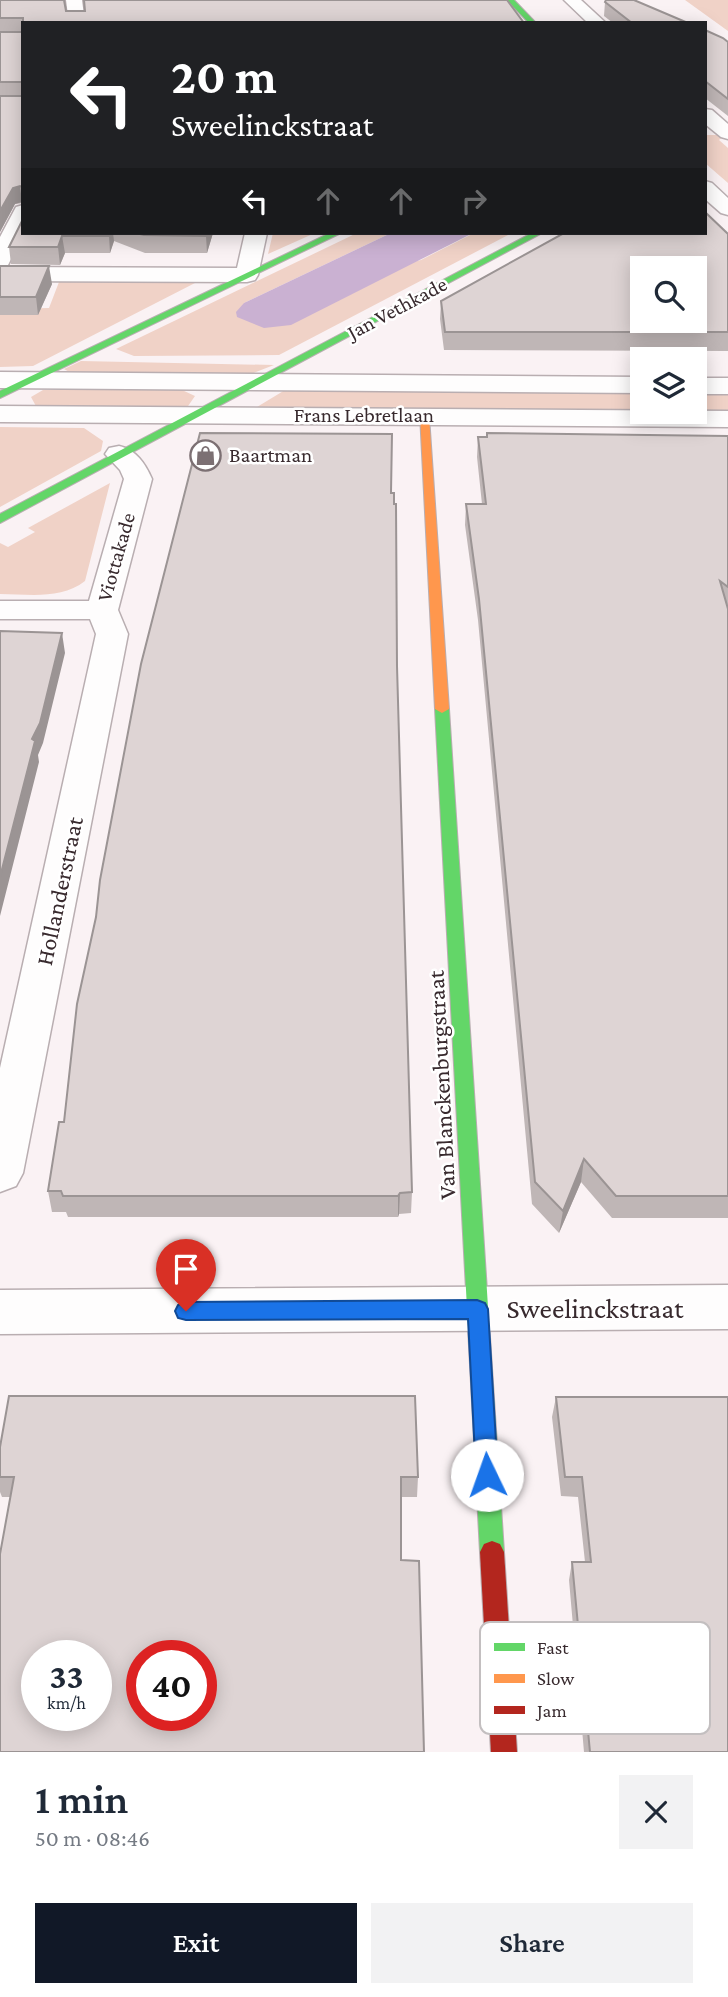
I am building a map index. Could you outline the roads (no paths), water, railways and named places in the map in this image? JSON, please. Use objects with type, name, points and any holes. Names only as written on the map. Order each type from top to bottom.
[{"type":"street","points":[[74,0],[77,21]]},
{"type":"street","points":[[510,0],[531,21]]},
{"type":"street","points":[[572,0],[596,21]]},
{"type":"street","points":[[707,116],[728,133]]},
{"type":"street","points":[[707,189],[728,209]]},
{"type":"street","points":[[0,260],[21,215]]},
{"type":"street","points":[[247,275],[256,235]]},
{"type":"street","points":[[0,395],[333,235]]},
{"type":"street","name":"Jan Vethkade","points":[[255,382],[534,235]]},
{"type":"street","points":[[0,274],[247,275]]},
{"type":"street","name":"Frans Lebretlaan","points":[[0,380],[630,385]]},
{"type":"street","points":[[0,519],[255,382]]},
{"type":"street","points":[[707,386],[728,386]]},
{"type":"street","name":"Frans Lebretlaan","points":[[0,414],[728,419]]},
{"type":"street","name":"Van Blanckenburgstraat","points":[[424,415],[496,1622]]},
{"type":"street","name":"Viottakade","points":[[0,610],[102,610],[138,479],[132,467],[119,454]]},
{"type":"street","name":"Hollanderstraat","points":[[0,1173],[112,634],[102,610]]},
{"type":"street","name":"Sweelinckstraat","points":[[0,1312],[728,1307]]},
{"type":"street","name":"Van Blanckenburgstraat","points":[[503,1734],[504,1752]]},
{"type":"place","name":"Baartman","points":[[206,455]]}]
